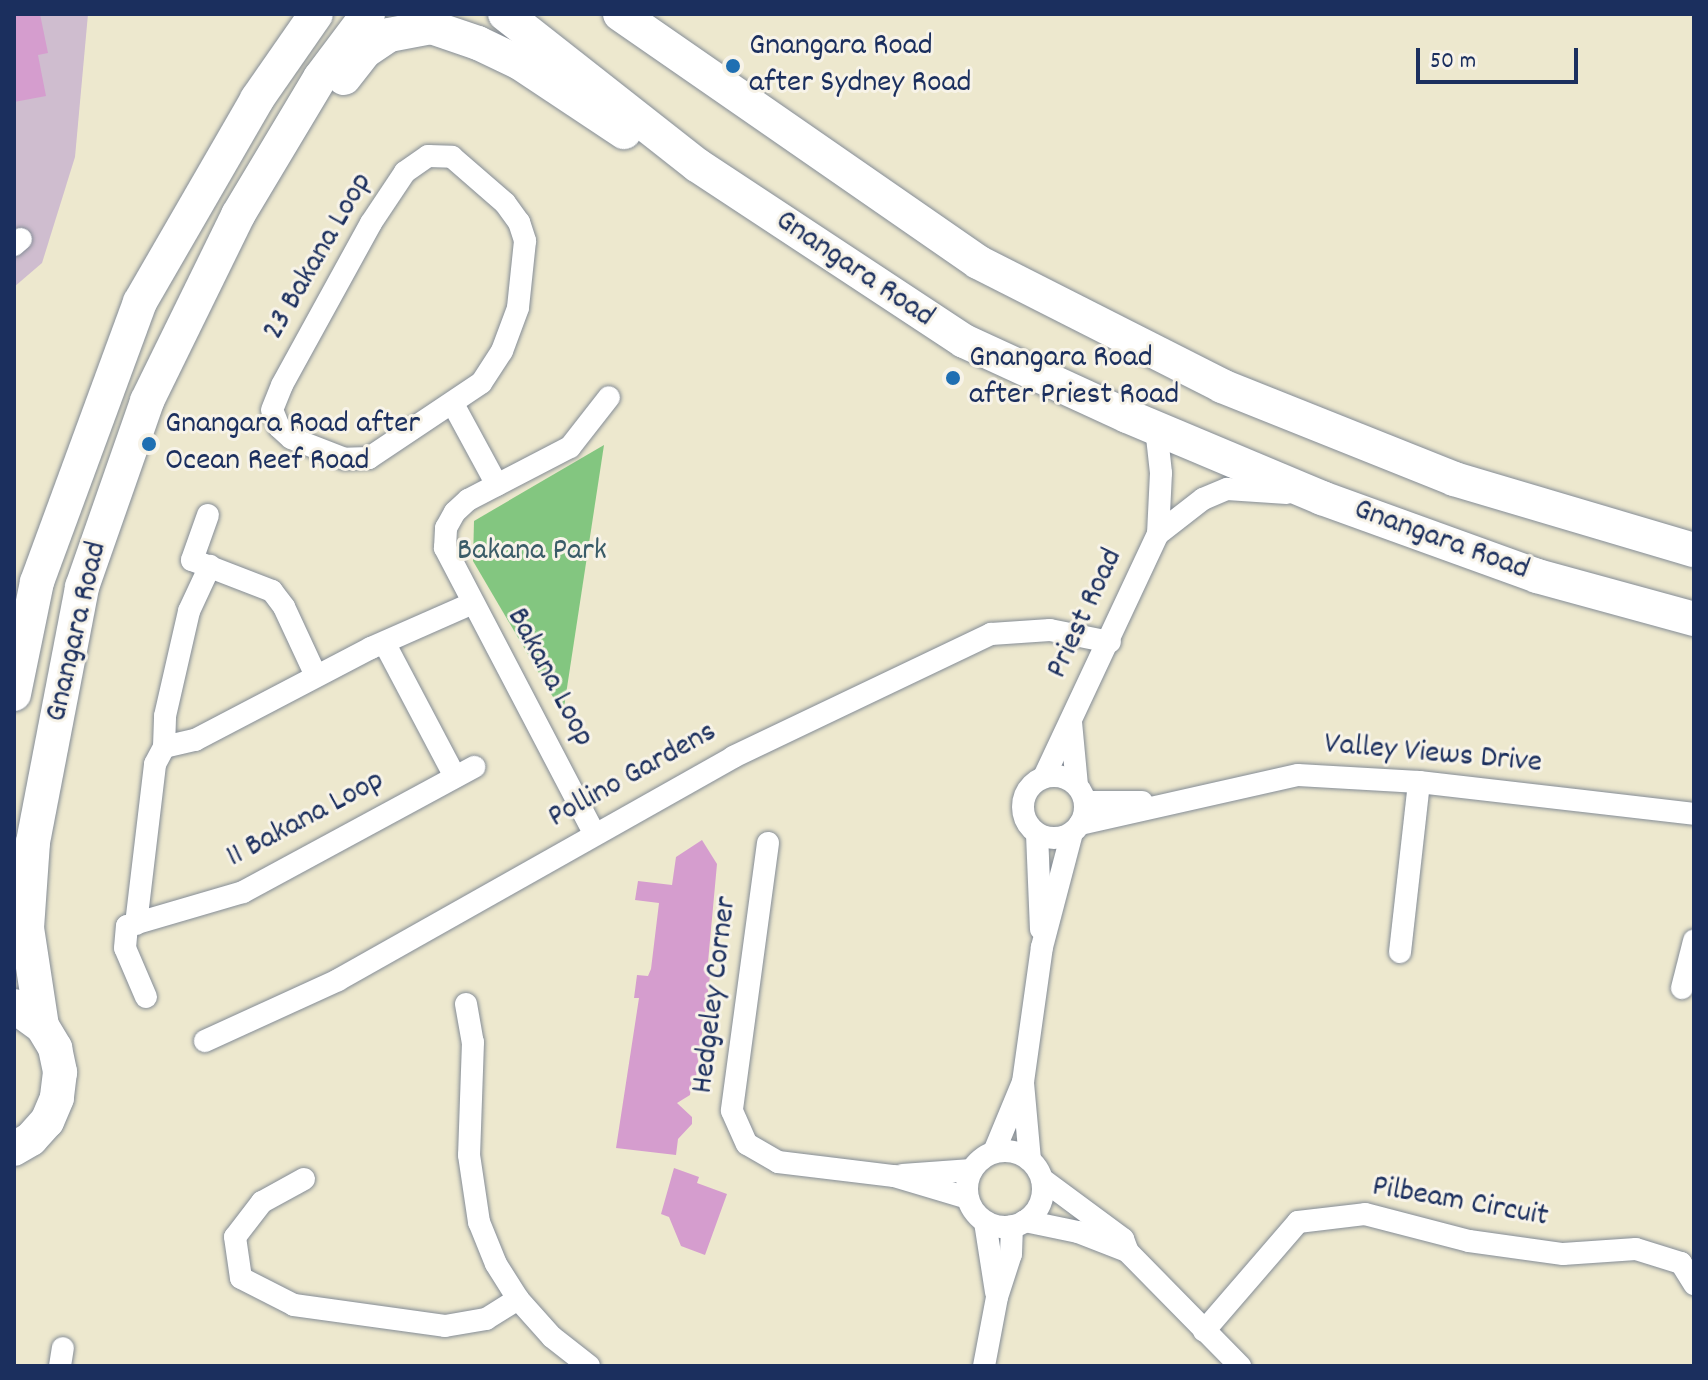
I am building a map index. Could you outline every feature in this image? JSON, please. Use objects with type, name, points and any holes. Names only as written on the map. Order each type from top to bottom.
[{"type":"main road","points":[[257,99],[290,14]]},
{"type":"main road","name":"Gnangara Road","points":[[14,694],[37,582],[140,302],[257,99],[316,14]]},
{"type":"main road","name":"Gnangara Road","points":[[20,1152],[47,1121],[57,1098],[60,1072],[55,1048],[42,1026],[27,928],[33,842],[82,587],[147,401],[238,215],[320,78],[368,14]]},
{"type":"main road","name":"Gnangara Road","points":[[505,14],[697,165],[927,320],[964,341],[1156,428],[1322,498],[1537,576],[1694,619]]},
{"type":"main road","name":"Gnangara Road","points":[[620,14],[978,262],[1222,386],[1454,479],[1694,550]]},
{"type":"main road","points":[[238,215],[364,52],[389,35],[431,27],[478,43],[520,63],[616,128],[697,165]]},
{"type":"main road","points":[[14,1006],[42,1026]]},
{"type":"street","name":"23 Bakana Loop","points":[[428,156],[452,157],[463,166],[505,203],[519,222],[525,241],[518,308],[502,351],[481,383],[453,404],[369,458],[345,459],[291,438],[279,427],[272,410],[322,310],[371,223],[405,172],[428,156]]},
{"type":"street","name":"Bakana Loop","points":[[594,833],[445,548],[446,528],[455,512],[468,500],[570,447],[609,397]]},
{"type":"street","points":[[453,404],[497,485]]},
{"type":"street","name":"Priest Road","points":[[1044,777],[1110,642],[1158,534],[1161,473],[1156,428]]},
{"type":"street","name":"Priest Road","points":[[1158,534],[1203,499],[1227,489],[1264,489],[1322,498]]},
{"type":"street","points":[[208,515],[192,560],[272,591],[284,607],[316,676]]},
{"type":"street","points":[[146,997],[123,940],[127,926],[136,924],[155,764],[164,747],[165,716],[189,611],[210,566]]},
{"type":"street","points":[[164,747],[195,740],[316,676],[473,603]]},
{"type":"street","name":"Pollino Gardens","points":[[205,1041],[338,980],[733,757],[991,634],[1050,630],[1110,642]]},
{"type":"street","name":"11 Bakana Loop","points":[[136,924],[243,892],[465,772],[385,644]]},
{"type":"street","name":"Priest Road","points":[[1071,721],[1082,793]]},
{"type":"street","name":"Valley Views Drive","points":[[1076,828],[1168,802],[1298,775],[1419,782],[1694,814]]},
{"type":"street","points":[[994,1152],[1023,1082],[1042,947],[1076,828],[1082,793],[1056,776],[1033,782],[1022,803],[1028,826],[1037,834],[1049,838],[1076,828]]},
{"type":"street","points":[[1400,952],[1419,782]]},
{"type":"street","name":"Valley Views Drive","points":[[1082,793],[1168,802]]},
{"type":"street","points":[[1037,834],[1042,947]]},
{"type":"street","name":"Hedgeley Corner","points":[[768,843],[732,1111],[747,1144],[778,1162],[894,1176],[968,1198]]},
{"type":"street","points":[[1682,988],[1694,941]]},
{"type":"street","points":[[466,1004],[473,1042],[469,1155],[479,1222],[496,1264],[518,1299],[552,1337],[589,1366]]},
{"type":"street","points":[[984,1366],[997,1297],[1019,1224],[1041,1201],[1023,1082]]},
{"type":"street","points":[[997,1297],[985,1222],[968,1198],[967,1183],[971,1170],[981,1159],[994,1152],[1009,1151],[1123,1239],[1128,1252],[1240,1366]]},
{"type":"street","name":"Hedgeley Corner","points":[[894,1176],[951,1168],[971,1170]]},
{"type":"street","points":[[304,1179],[262,1202],[235,1237],[241,1278],[294,1305],[445,1326],[486,1319],[518,1299]]},
{"type":"street","name":"Pilbeam Circuit","points":[[1204,1331],[1298,1222],[1365,1214],[1469,1241],[1563,1254],[1636,1249],[1681,1263],[1694,1284]]},
{"type":"street","points":[[985,1222],[1078,1232],[1128,1252]]},
{"type":"shaded area","points":[[14,14],[88,14],[75,157],[42,263],[14,287]]},
{"type":"green space","name":"Bakana Park","points":[[604,445],[563,714],[473,561],[474,521]]},
{"type":"building","points":[[14,14],[40,14],[48,53],[38,55],[46,96],[14,102]]},
{"type":"building","points":[[702,840],[717,864],[708,962],[712,962],[696,1077],[692,1077],[690,1095],[677,1103],[692,1117],[692,1124],[678,1139],[676,1155],[616,1148],[639,998],[634,998],[637,975],[648,976],[651,969],[659,903],[635,900],[638,881],[672,885],[676,857]]},
{"type":"building","points":[[674,1168],[699,1177],[697,1183],[727,1194],[705,1255],[681,1246],[669,1217],[661,1214]]},
{"type":"place","name":"Gnangara Road after Sydney Road","points":[[733,66]]},
{"type":"place","name":"Gnangara Road after Priest Road","points":[[953,378]]},
{"type":"place","name":"Gnangara Road after Ocean Reef Road","points":[[149,444]]}]
